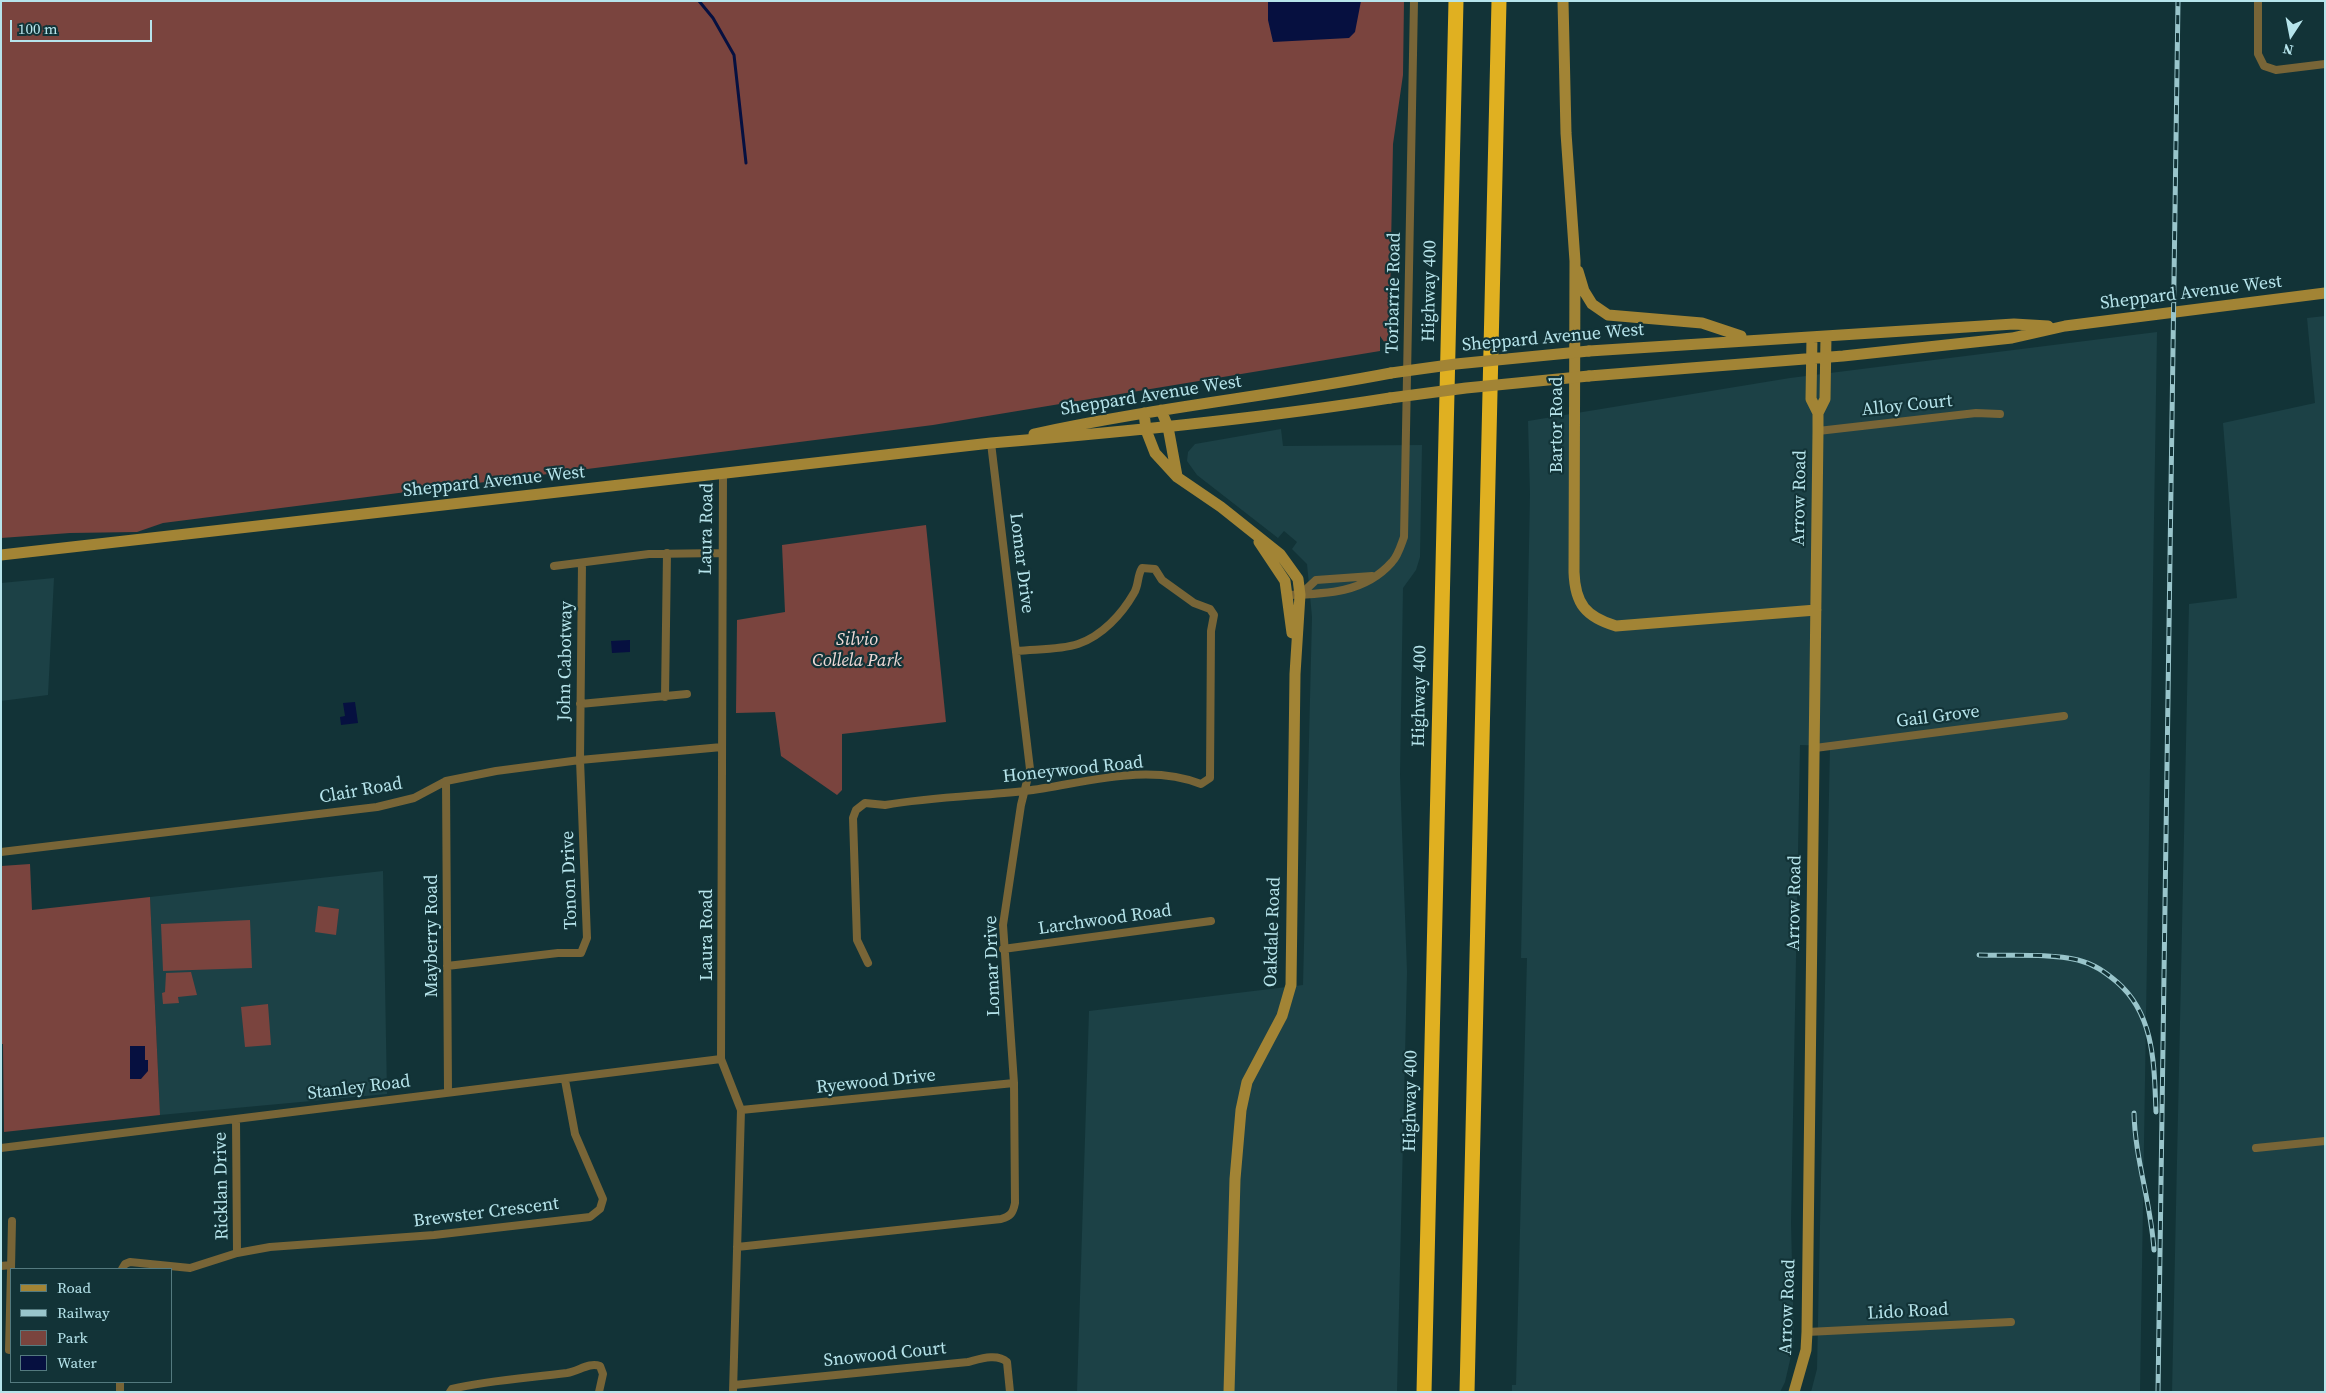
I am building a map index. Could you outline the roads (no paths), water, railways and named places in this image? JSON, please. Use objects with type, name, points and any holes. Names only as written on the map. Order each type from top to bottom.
[{"type":"highway","name":"Highway 400","points":[[1424,1392],[1456,1]]},
{"type":"highway","points":[[1467,1392],[1499,1]]},
{"type":"main road","name":"Bartor Road","points":[[1563,1],[1566,133],[1574,261],[1574,578],[1579,599],[1586,611],[1599,621],[1616,626],[1816,610]]},
{"type":"main road","points":[[1574,261],[1584,291],[1592,304],[1608,315],[1702,323],[1728,333],[1755,339]]},
{"type":"main road","name":"Sheppard Avenue West","points":[[1,555],[991,443],[1168,428],[1302,412],[1466,388],[1827,357],[2012,338],[2065,326],[2324,294]]},
{"type":"main road","name":"Sheppard Avenue West","points":[[991,443],[1161,410],[1309,389],[1391,373],[1456,364],[1755,339],[2014,324],[2065,326]]},
{"type":"main road","name":"Arrow Road","points":[[1794,1392],[1806,1350],[1818,413],[1825,398],[1826,336]]},
{"type":"main road","name":"Arrow Road","points":[[1812,337],[1811,399],[1818,413]]},
{"type":"main road","points":[[1161,410],[1168,428],[1177,477]]},
{"type":"main road","name":"Oakdale Road","points":[[1144,413],[1146,430],[1155,453],[1177,477],[1221,507],[1280,554],[1298,579],[1300,594],[1295,674],[1291,986],[1282,1016],[1247,1082],[1241,1110],[1235,1179],[1228,1392]]},
{"type":"main road","name":"Oakdale Road","points":[[1254,534],[1285,581],[1295,674]]},
{"type":"street","name":"Torbarrie Road","points":[[1288,595],[1325,594],[1352,589],[1376,576],[1393,561],[1404,537],[1414,1]]},
{"type":"street","points":[[2258,1],[2258,54],[2264,66],[2276,70],[2325,64]]},
{"type":"street","name":"Alloy Court","points":[[1818,431],[1976,413],[2000,414]]},
{"type":"street","name":"Lomar Drive","points":[[736,1247],[1009,1217],[1015,1204],[1014,1083],[1003,949],[1003,925],[1030,769],[991,443]]},
{"type":"street","name":"Laura Road","points":[[722,474],[721,1060],[741,1110],[736,1247],[734,1388]]},
{"type":"street","points":[[554,566],[668,553],[722,553]]},
{"type":"street","points":[[665,697],[668,553]]},
{"type":"street","name":"John Cabotway","points":[[580,760],[582,563]]},
{"type":"street","name":"Honeywood Road","points":[[868,963],[857,940],[853,818],[856,810],[865,804],[885,805],[1025,791],[1128,775],[1182,777],[1201,784],[1210,778],[1211,640],[1214,615],[1210,609],[1194,603],[1162,580],[1155,569],[1144,567],[1139,573],[1138,587],[1124,608],[1102,630],[1088,640],[1076,645],[1017,651]]},
{"type":"street","points":[[1300,594],[1316,580],[1376,576]]},
{"type":"street","points":[[580,704],[687,694]]},
{"type":"street","name":"Gail Grove","points":[[1815,748],[2064,716]]},
{"type":"street","name":"Clair Road","points":[[1,852],[381,806],[414,798],[446,781],[496,772],[580,760],[722,747]]},
{"type":"street","name":"Tonon Drive","points":[[447,966],[558,953],[575,954],[581,952],[586,946],[580,760]]},
{"type":"street","name":"Mayberry Road","points":[[446,781],[448,1092]]},
{"type":"street","name":"Larchwood Road","points":[[1003,949],[1210,921]]},
{"type":"street","name":"Stanley Road","points":[[1,1148],[721,1060]]},
{"type":"street","name":"Brewster Crescent","points":[[237,1253],[270,1247],[434,1235],[590,1217],[600,1209],[603,1199],[574,1134],[565,1080]]},
{"type":"street","name":"Ryewood Drive","points":[[741,1110],[1014,1083]]},
{"type":"street","name":"Ricklan Drive","points":[[236,1119],[237,1253]]},
{"type":"street","points":[[2256,1148],[2325,1140]]},
{"type":"street","points":[[1,1266],[11,1268],[12,1221]]},
{"type":"street","points":[[123,1268],[125,1264],[136,1262],[190,1268],[237,1253]]},
{"type":"street","points":[[1,1313],[10,1312],[9,1350]]},
{"type":"street","name":"Lido Road","points":[[1806,1332],[2011,1322]]},
{"type":"street","name":"Snowood Court","points":[[734,1388],[968,1362],[994,1357],[1002,1358],[1008,1362],[1010,1392]]},
{"type":"street","points":[[450,1392],[452,1389],[466,1386],[572,1372],[591,1364],[600,1366],[602,1369],[598,1392]]},
{"type":"water","points":[[1268,1],[1361,1],[1355,32],[1349,38],[1273,42],[1268,20]]},
{"type":"water","points":[[630,640],[630,652],[612,653],[611,641]]},
{"type":"water","points":[[355,702],[358,723],[341,725],[340,717],[345,716],[343,703]]},
{"type":"water","points":[[130,1046],[145,1046],[145,1060],[148,1060],[148,1071],[141,1079],[130,1079]]},
{"type":"waterway","points":[[699,1],[713,18],[734,55],[746,163]]},
{"type":"railway","points":[[2158,1392],[2178,1]]},
{"type":"railway","points":[[1979,955],[2042,956],[2078,960],[2099,969],[2117,982],[2130,995],[2146,1025],[2153,1059],[2156,1112]]},
{"type":"railway","points":[[2134,1113],[2137,1147],[2150,1215],[2154,1250]]},
{"type":"park label","name":"Silvio Collela Park","points":[[857,650]]}]
